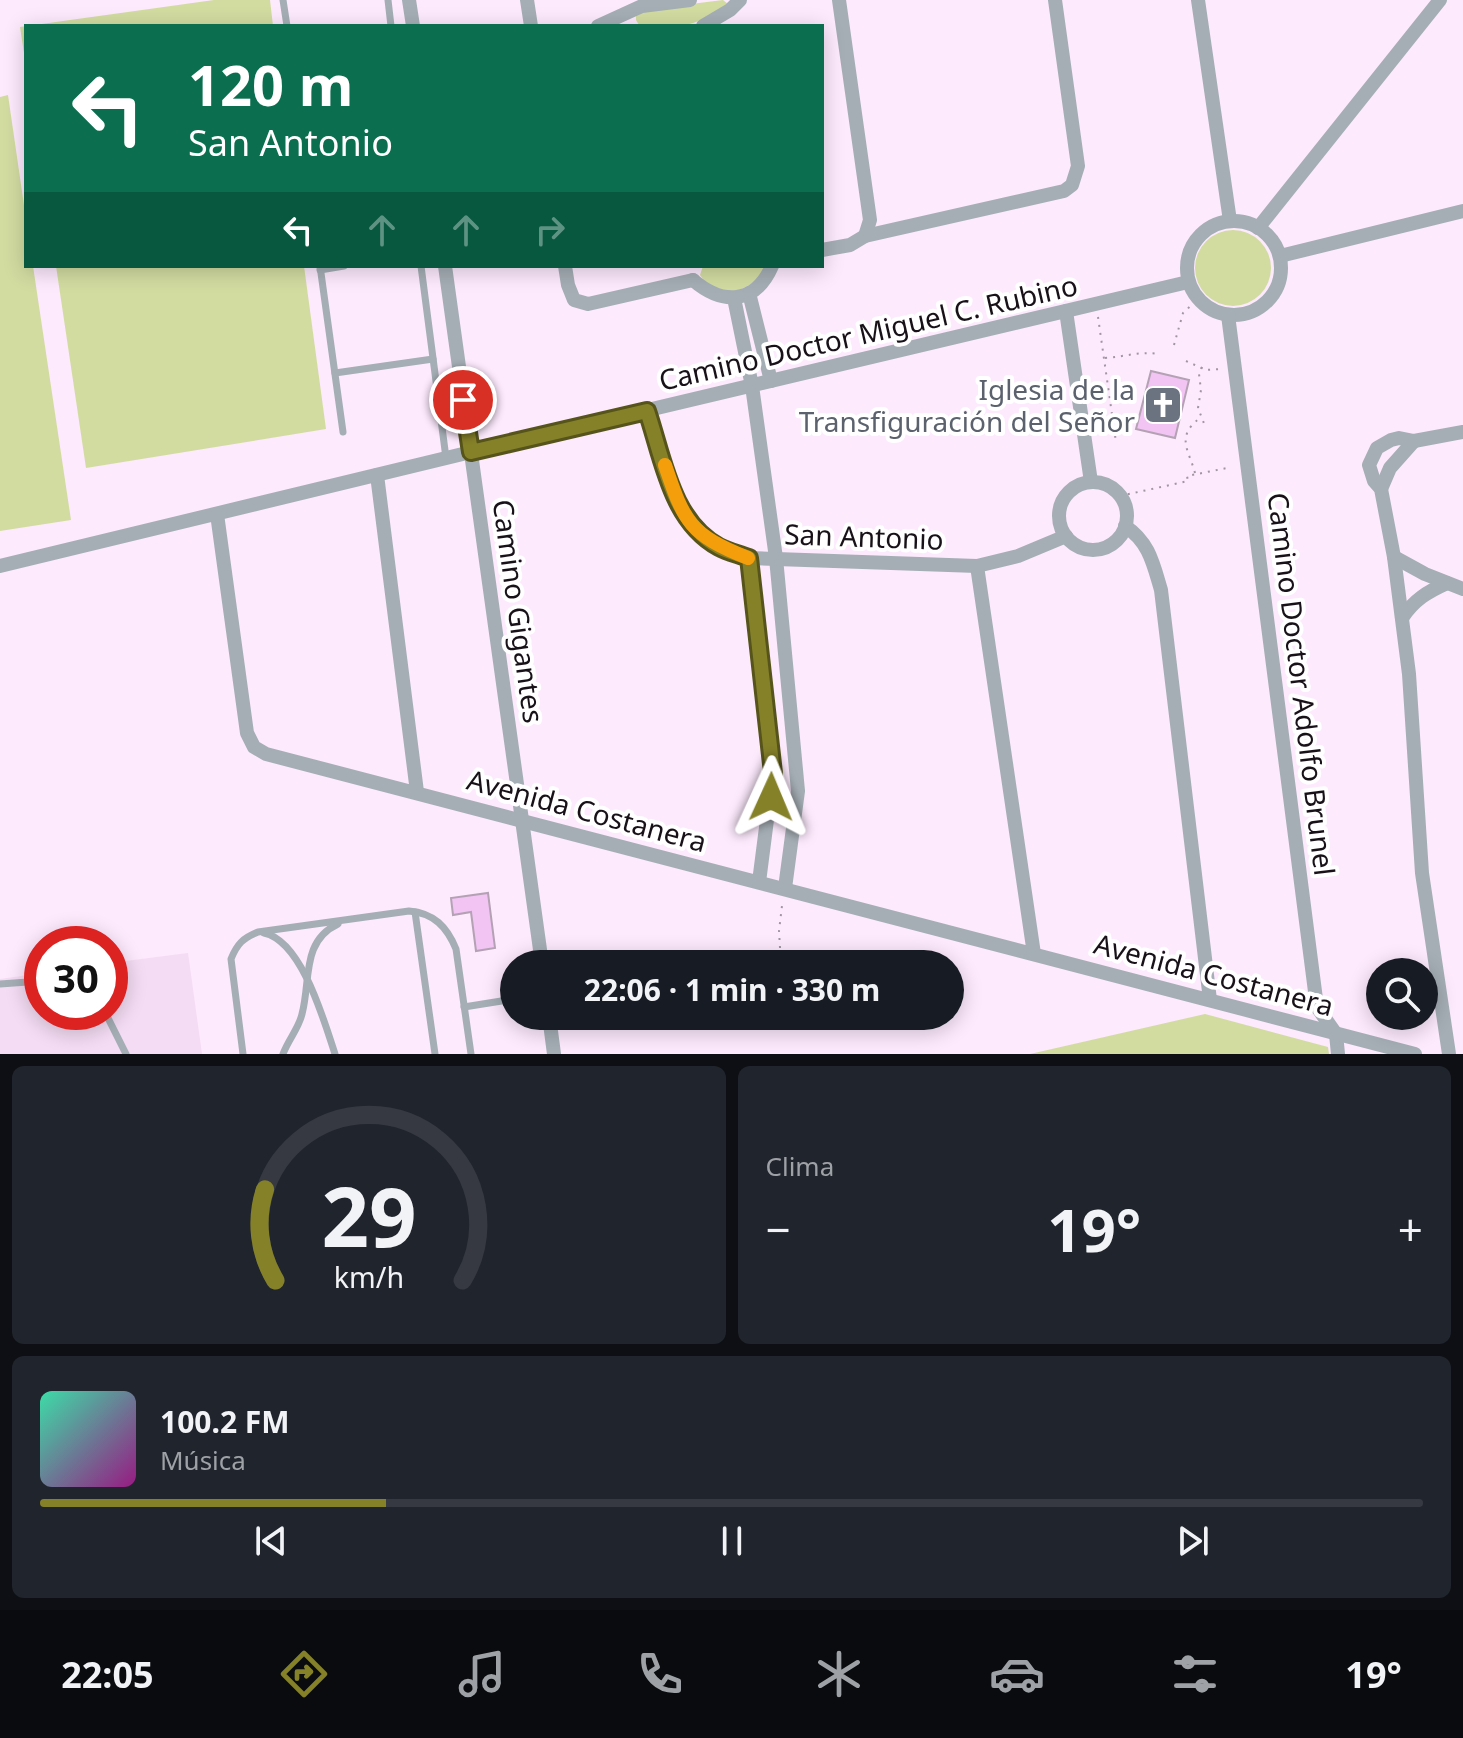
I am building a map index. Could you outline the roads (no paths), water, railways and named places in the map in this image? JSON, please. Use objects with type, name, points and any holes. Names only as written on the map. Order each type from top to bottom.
[{"type":"street","points":[[409,0],[413,24]]},
{"type":"street","points":[[527,0],[531,24]]},
{"type":"street","points":[[602,24],[642,6],[690,0]]},
{"type":"street","points":[[706,24],[740,0]]},
{"type":"street","points":[[839,0],[870,220],[865,236]]},
{"type":"street","points":[[824,250],[850,245],[865,236],[1064,191],[1072,185],[1078,166],[1055,0]]},
{"type":"street","points":[[1198,0],[1230,221]]},
{"type":"street","points":[[1258,228],[1440,0]]},
{"type":"street","points":[[612,19],[623,24]]},
{"type":"street","points":[[1280,256],[1463,211]]},
{"type":"street","points":[[1240,221],[1258,228],[1268,236],[1280,256],[1279,282],[1265,304],[1254,311],[1228,315],[1209,308],[1198,299],[1188,282],[1188,254],[1194,242],[1216,224],[1240,221]]},
{"type":"street","name":"Camino Gigantes","points":[[445,268],[540,950]]},
{"type":"street","points":[[565,268],[574,300],[588,304],[695,273],[713,294],[742,295],[766,279],[771,268]]},
{"type":"street","name":"Camino Doctor Miguel C. Rubino","points":[[0,566],[1188,282]]},
{"type":"street","points":[[742,295],[771,381]]},
{"type":"street","points":[[742,295],[776,558],[798,791],[785,888]]},
{"type":"street","points":[[1066,311],[1091,482]]},
{"type":"street","name":"Camino Doctor Adolfo Brunel","points":[[1228,315],[1317,1007],[1336,1034],[1338,1054]]},
{"type":"street","name":"San Antonio","points":[[647,411],[679,508],[692,526],[719,547],[749,558],[977,566],[1018,556],[1066,536]]},
{"type":"street","points":[[1449,1054],[1422,873],[1409,674],[1394,557],[1381,489],[1374,481],[1369,465],[1373,453],[1391,440],[1414,441],[1463,432]]},
{"type":"street","points":[[1381,489],[1390,468],[1414,441]]},
{"type":"street","points":[[377,475],[417,792]]},
{"type":"street","points":[[1091,482],[1107,485],[1120,496],[1126,510],[1125,526],[1116,540],[1094,549],[1078,546],[1066,536],[1059,522],[1060,505],[1076,487],[1091,482]]},
{"type":"street","name":"Avenida Costanera","points":[[217,514],[247,733],[254,747],[266,754],[1415,1054]]},
{"type":"street","points":[[1125,526],[1137,534],[1149,550],[1161,590],[1210,1000]]},
{"type":"street","points":[[1394,557],[1463,589]]},
{"type":"street","points":[[749,558],[773,773],[759,882]]},
{"type":"street","points":[[977,566],[1034,954]]},
{"type":"street","points":[[1402,618],[1413,602],[1427,591],[1447,583]]},
{"type":"street","points":[[551,1030],[554,1054]]},
{"type":"lane","points":[[283,0],[287,24]]},
{"type":"lane","points":[[388,0],[391,24]]},
{"type":"lane","points":[[320,268],[343,432]]},
{"type":"lane","points":[[421,268],[446,458]]},
{"type":"lane","points":[[335,373],[433,359]]},
{"type":"lane","points":[[415,912],[435,1054]]},
{"type":"lane","points":[[243,1054],[231,959],[236,946],[246,937],[258,932],[347,919],[424,912],[445,928],[456,949],[471,1054]]},
{"type":"lane","points":[[283,1054],[302,1017],[310,956],[317,940],[326,929],[347,919]]},
{"type":"lane","points":[[258,932],[281,939],[297,960],[335,1054]]},
{"type":"lane","points":[[0,984],[24,982]]},
{"type":"lane","points":[[464,1007],[500,1001]]},
{"type":"lane","points":[[114,1030],[126,1054]]},
{"type":"place","name":"Iglesia de la Transfiguración del Señor","points":[[1163,405]]}]
